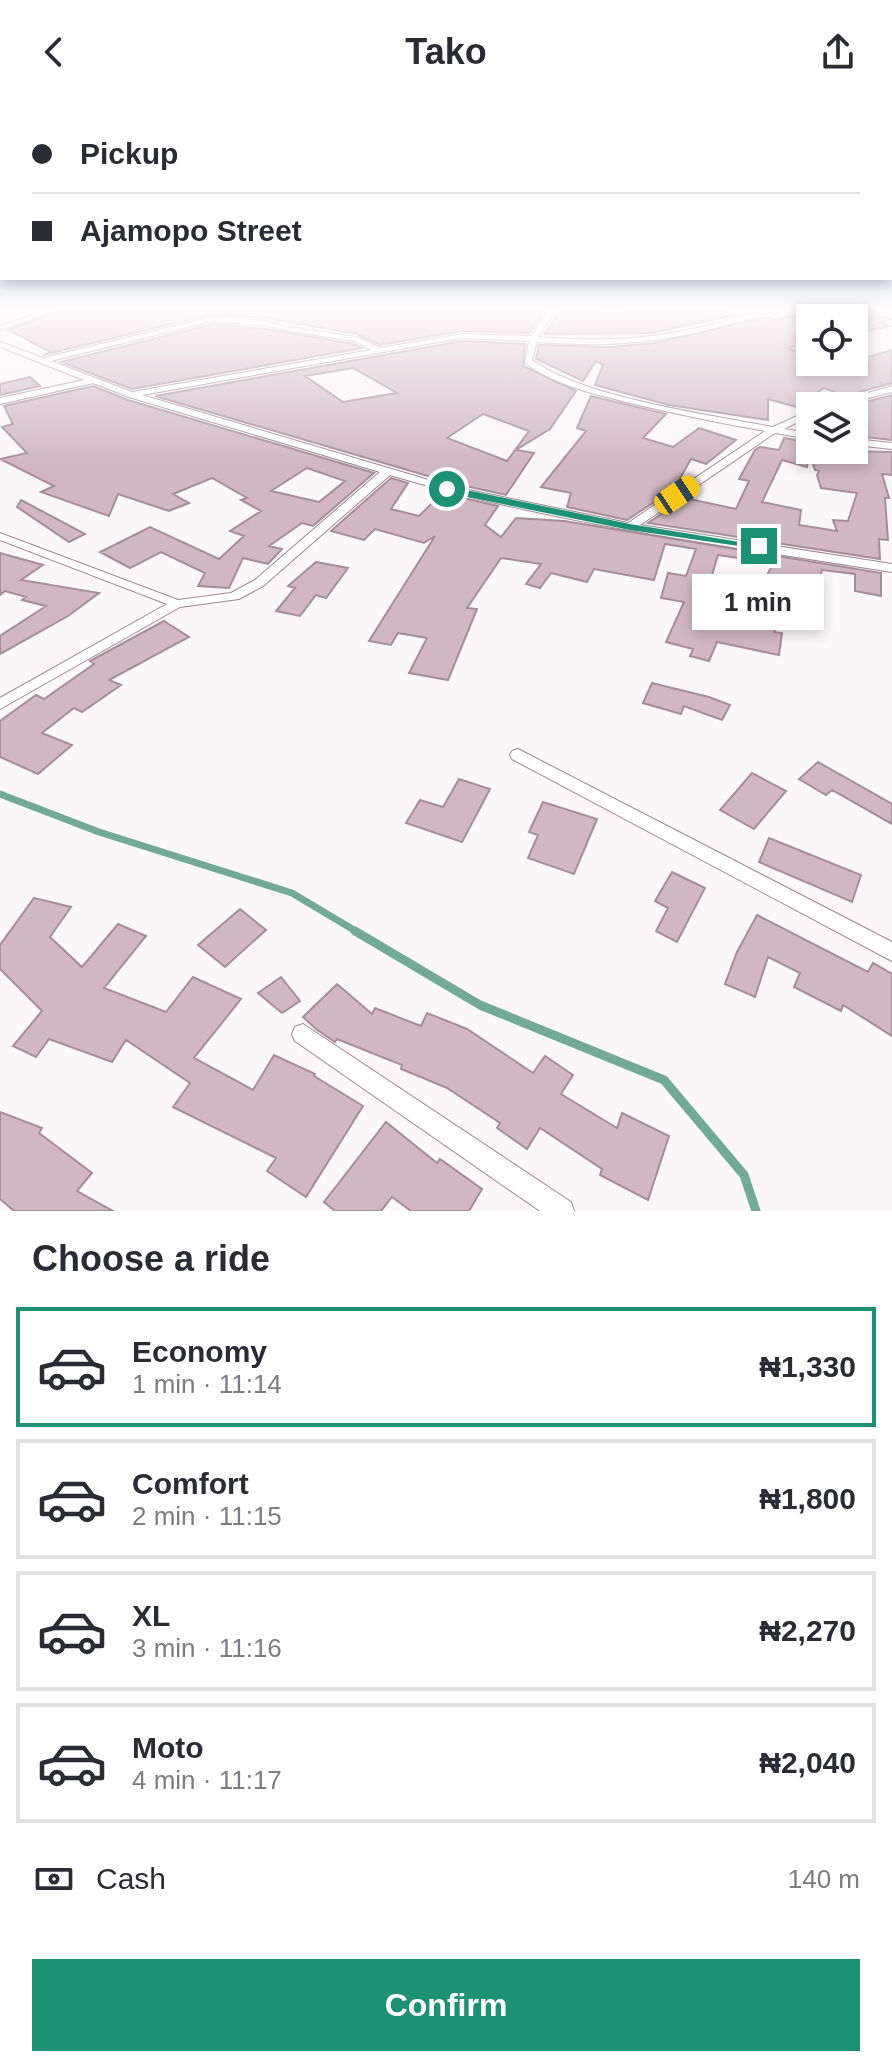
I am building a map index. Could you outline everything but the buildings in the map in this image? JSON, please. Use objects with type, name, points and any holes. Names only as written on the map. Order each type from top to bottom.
[{"type":"street","points":[[43,362],[132,395],[386,473],[460,492],[630,527],[892,568]]},
{"type":"street","points":[[132,395],[319,362]]},
{"type":"street","points":[[529,362],[539,373],[624,398],[796,434]]},
{"type":"street","points":[[0,401],[94,379]]},
{"type":"street","points":[[868,395],[892,389]]},
{"type":"street","points":[[630,527],[772,431],[796,420]]},
{"type":"street","points":[[868,443],[892,446]]},
{"type":"street","points":[[0,704],[177,604],[234,596],[259,583],[386,473]]},
{"type":"street","points":[[0,536],[73,567],[177,604]]},
{"type":"street","points":[[518,755],[892,952]]},
{"type":"street","points":[[303,1034],[562,1211]]},
{"type":"waterway","points":[[0,794],[99,832],[292,893],[359,933]]},
{"type":"waterway","points":[[355,931],[480,1005],[664,1080],[744,1175],[756,1211]]},
{"type":"route","points":[[447,489],[630,527],[759,546]]}]
